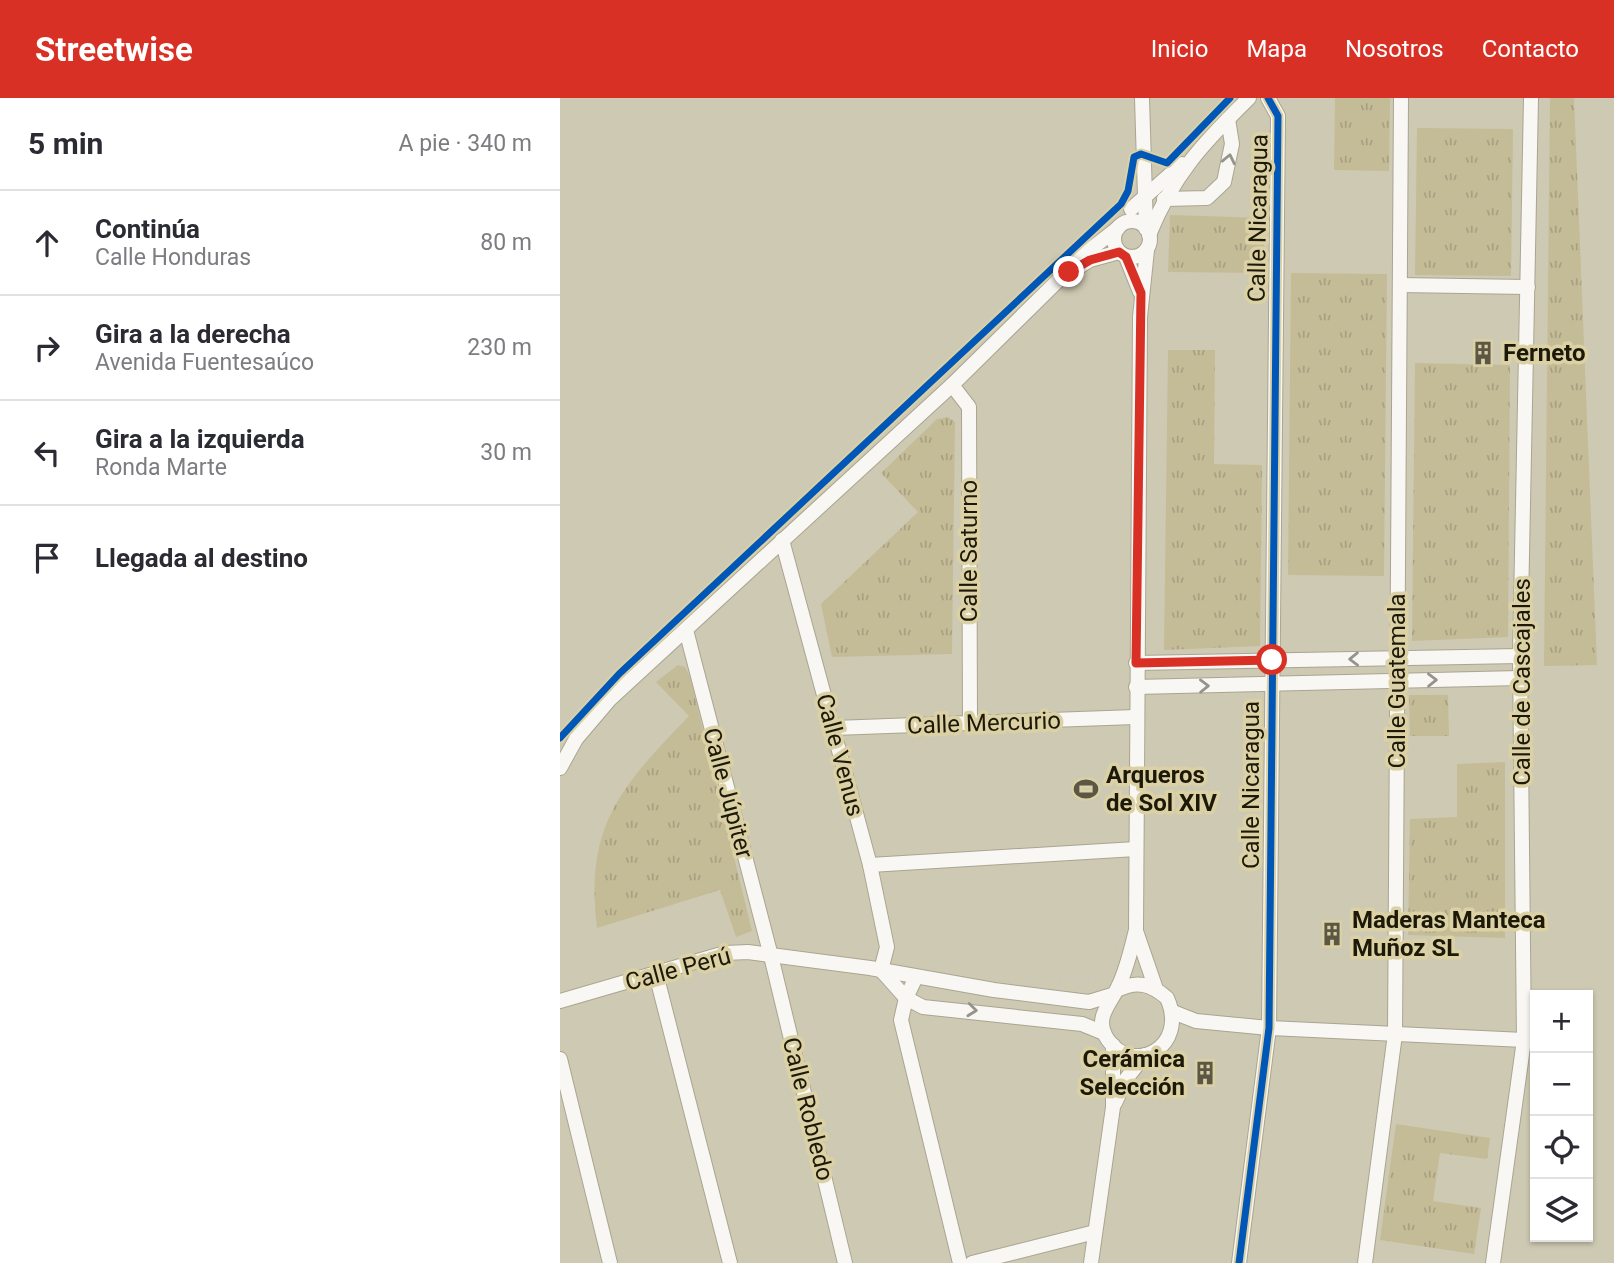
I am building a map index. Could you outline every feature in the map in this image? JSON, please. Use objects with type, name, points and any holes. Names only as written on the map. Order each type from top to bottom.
[{"type":"street","points":[[1142,98],[1147,238],[1141,293],[1135,717],[1136,930],[1156,989]]},
{"type":"street","points":[[560,768],[590,721],[951,385],[1087,252],[1125,220],[1144,198],[1192,157],[1249,98]]},
{"type":"street","name":"Calle Nicaragua","points":[[1239,1263],[1269,1028],[1278,116],[1268,98]]},
{"type":"street","name":"Calle Guatemala","points":[[1365,1263],[1395,1034],[1401,98]]},
{"type":"street","name":"Calle de Cascajales","points":[[1493,1263],[1524,1040],[1520,656],[1531,98]]},
{"type":"street","points":[[1164,199],[1207,198],[1224,182],[1232,144],[1228,119]]},
{"type":"street","points":[[1142,154],[1149,167],[1160,173],[1171,173]]},
{"type":"street","points":[[1141,293],[1114,238],[1125,220],[1142,154]]},
{"type":"street","points":[[1069,272],[1090,260],[1122,254],[1141,255],[1164,199],[1192,157]]},
{"type":"street","points":[[1125,220],[1137,222],[1147,238]]},
{"type":"street","points":[[1400,285],[1528,287]]},
{"type":"street","name":"Calle Saturno","points":[[951,385],[969,407],[970,723]]},
{"type":"street","name":"Calle Venus","points":[[782,540],[870,864],[887,947],[881,970]]},
{"type":"street","name":"Calle Júpiter","points":[[686,629],[771,956]]},
{"type":"street","points":[[1136,663],[1520,656]]},
{"type":"street","points":[[1136,687],[1520,678]]},
{"type":"street","name":"Calle Mercurio","points":[[834,728],[1135,717]]},
{"type":"street","points":[[870,864],[1136,849]]},
{"type":"street","points":[[1091,1263],[1112,1107],[1108,1039],[1102,1020],[1104,1006],[1114,992],[1136,930]]},
{"type":"street","name":"Calle Perú","points":[[560,1001],[724,953],[748,952],[1089,1002],[1114,992]]},
{"type":"street","name":"Calle Robledo","points":[[771,956],[845,1263]]},
{"type":"street","points":[[881,970],[906,998],[923,1007],[1082,1024],[1133,1056],[1145,1055],[1161,1047],[1171,1033],[1195,1021]]},
{"type":"street","points":[[656,974],[730,1263]]},
{"type":"street","points":[[916,977],[906,998],[901,1020],[960,1263]]},
{"type":"street","points":[[1114,992],[1136,984],[1156,989],[1167,998],[1173,1012],[1171,1033]]},
{"type":"street","points":[[1173,1012],[1195,1021],[1269,1028],[1524,1040]]},
{"type":"street","points":[[1112,1107],[1126,1079],[1145,1055]]},
{"type":"street","points":[[560,1059],[610,1263]]},
{"type":"street","points":[[972,1263],[1096,1232]]},
{"type":"path","points":[[1061,976],[1093,980],[1101,977],[1115,960],[1119,930],[1136,930]]},
{"type":"green space","points":[[1335,98],[1390,98],[1389,171],[1334,170]]},
{"type":"green space","points":[[1550,98],[1574,98],[1597,665],[1544,666]]},
{"type":"green space","points":[[1417,128],[1513,129],[1511,276],[1415,275]]},
{"type":"green space","points":[[1170,215],[1264,218],[1264,273],[1168,272]]},
{"type":"green space","points":[[1291,273],[1387,274],[1384,576],[1288,575]]},
{"type":"green space","points":[[1168,350],[1215,350],[1214,464],[1262,465],[1260,646],[1164,650]]},
{"type":"green space","points":[[1415,363],[1510,365],[1508,637],[1412,641]]},
{"type":"green space","points":[[948,417],[955,422],[952,654],[832,657],[821,604],[918,512],[881,473],[937,419]]},
{"type":"green space","points":[[678,665],[685,667],[690,677],[752,931],[736,937],[720,890],[597,928],[597,861],[603,833],[613,809],[627,786],[689,716],[656,682]]},
{"type":"green space","points":[[1409,695],[1448,695],[1449,736],[1410,736]]},
{"type":"green space","points":[[1505,762],[1505,938],[1408,935],[1410,819],[1457,817],[1457,764]]},
{"type":"green space","points":[[1396,1124],[1490,1138],[1487,1159],[1440,1153],[1433,1201],[1481,1208],[1474,1254],[1380,1240]]},
{"type":"cycle path","points":[[560,738],[619,674],[1121,204],[1128,191],[1134,157],[1141,154],[1167,163],[1230,98]]},
{"type":"cycle path","points":[[1239,1263],[1269,1028],[1278,116],[1268,98]]},
{"type":"place","name":"Ferneto","points":[[1483,353]]},
{"type":"place","name":"Arqueros de Sol XIV","points":[[1086,789]]},
{"type":"place","name":"Maderas Manteca Muñoz SL","points":[[1332,934]]},
{"type":"place","name":"Cerámica Selección","points":[[1205,1073]]},
{"type":"route","points":[[1069,272],[1090,260],[1119,252],[1126,257],[1141,293],[1136,663],[1272,660]]}]
